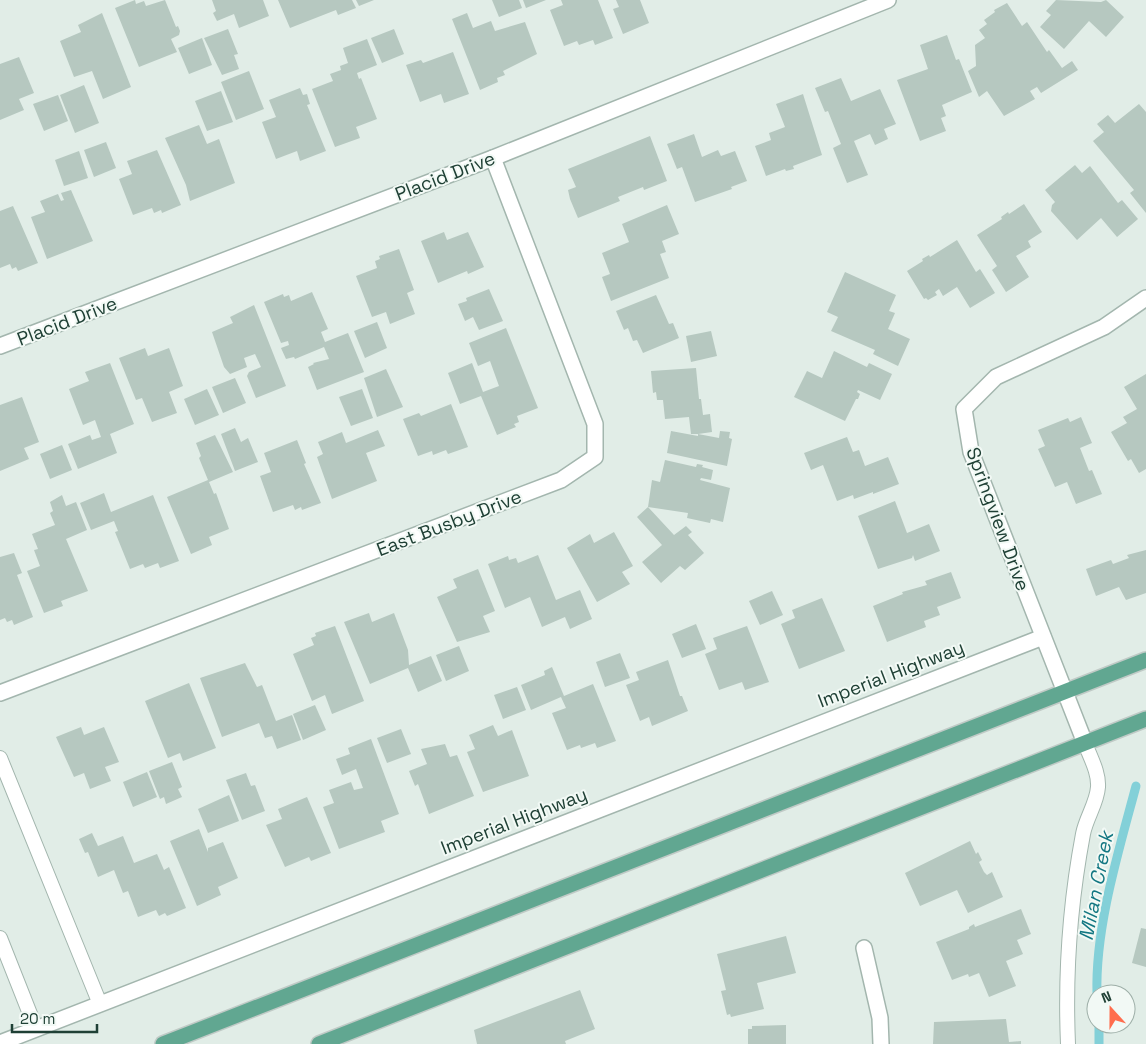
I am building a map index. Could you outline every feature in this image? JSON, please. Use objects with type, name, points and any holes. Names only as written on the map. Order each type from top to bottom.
[{"type":"main road","points":[[163,1044],[1146,660]]},
{"type":"main road","points":[[319,1044],[1146,719]]},
{"type":"street","name":"Placid Drive","points":[[0,346],[493,158],[888,0]]},
{"type":"street","name":"East Busby Drive","points":[[0,693],[561,480],[595,457],[595,424],[493,158]]},
{"type":"street","name":"Springview Drive","points":[[1085,743],[971,452],[964,409],[996,377],[1104,327],[1146,298]]},
{"type":"street","name":"Imperial Highway","points":[[0,1043],[1043,637]]},
{"type":"street","points":[[864,948],[880,1018],[881,1044]]},
{"type":"lane","points":[[1068,1044],[1069,949],[1075,882],[1083,832],[1098,788],[1097,773],[1085,743]]},
{"type":"lane","points":[[0,758],[100,1004]]},
{"type":"lane","points":[[0,938],[36,1029]]},
{"type":"building","points":[[135,0],[136,4],[144,1],[146,6],[165,0],[176,27],[178,26],[180,31],[179,35],[171,39],[177,52],[139,67],[115,8]]},
{"type":"building","points":[[212,0],[263,0],[269,16],[239,28],[234,14],[217,21],[213,13],[216,11]]},
{"type":"building","points":[[278,0],[352,0],[356,8],[338,15],[336,10],[290,28]]},
{"type":"building","points":[[356,0],[374,0],[359,6]]},
{"type":"building","points":[[492,0],[519,0],[522,8],[499,17]]},
{"type":"building","points":[[523,0],[546,0],[526,8]]},
{"type":"building","points":[[561,0],[598,0],[613,38],[595,45],[593,40],[579,45],[577,41],[564,46],[550,10],[563,5]]},
{"type":"building","points":[[616,0],[640,0],[649,23],[623,34],[613,9],[619,7]]},
{"type":"building","points":[[1056,0],[1101,2],[1106,0],[1124,17],[1106,37],[1089,21],[1064,49],[1040,27],[1051,15],[1046,11]]},
{"type":"building","points":[[1007,3],[1022,26],[1027,22],[1047,52],[1049,50],[1062,68],[1072,61],[1078,70],[1041,93],[1037,87],[1030,91],[1035,99],[1004,116],[987,91],[979,97],[968,71],[976,66],[975,45],[985,38],[979,30],[987,24],[984,20],[995,12],[994,10]]},
{"type":"building","points":[[102,13],[131,87],[103,99],[92,71],[74,77],[60,41],[81,32],[78,25]]},
{"type":"building","points":[[467,13],[473,28],[491,21],[495,31],[525,22],[537,54],[503,71],[505,75],[497,78],[498,82],[480,90],[452,19]]},
{"type":"building","points":[[228,29],[238,54],[234,55],[239,69],[222,75],[204,38]]},
{"type":"building","points":[[394,29],[404,54],[382,63],[371,38]]},
{"type":"building","points":[[947,35],[956,60],[959,59],[972,92],[942,105],[946,116],[941,118],[946,131],[920,141],[897,80],[928,69],[920,45]]},
{"type":"building","points":[[202,38],[212,65],[189,74],[178,48]]},
{"type":"building","points":[[367,39],[377,65],[357,73],[359,79],[361,78],[377,119],[356,127],[360,138],[335,147],[312,89],[333,81],[330,74],[341,70],[340,66],[348,63],[343,48]]},
{"type":"building","points":[[453,52],[469,94],[444,103],[441,94],[420,102],[406,65],[421,60],[423,63]]},
{"type":"building","points":[[19,57],[34,93],[19,99],[24,110],[0,120],[0,64]]},
{"type":"building","points":[[249,71],[264,109],[236,120],[221,82]]},
{"type":"building","points":[[841,78],[851,101],[880,89],[896,124],[884,129],[888,139],[875,145],[870,134],[854,141],[868,175],[847,183],[833,148],[841,144],[828,111],[825,112],[815,88]]},
{"type":"building","points":[[84,85],[99,123],[75,133],[60,95]]},
{"type":"building","points":[[300,88],[303,95],[307,94],[310,104],[307,105],[326,151],[300,161],[297,151],[276,159],[262,122],[276,117],[269,100]]},
{"type":"building","points":[[221,91],[233,122],[207,131],[195,101]]},
{"type":"building","points":[[803,94],[822,155],[793,166],[794,169],[786,171],[785,169],[766,176],[755,146],[771,140],[769,133],[785,127],[776,104]]},
{"type":"building","points":[[58,95],[68,121],[44,131],[33,104]]},
{"type":"building","points":[[1139,104],[1146,112],[1146,213],[1130,193],[1134,190],[1093,141],[1104,132],[1097,124],[1108,115],[1115,123]]},
{"type":"building","points":[[199,125],[207,144],[219,139],[235,183],[190,201],[186,185],[165,138]]},
{"type":"building","points":[[694,134],[702,157],[718,150],[721,156],[735,151],[747,181],[731,187],[732,189],[695,202],[682,167],[677,169],[667,144]]},
{"type":"building","points":[[650,136],[667,181],[644,190],[643,187],[618,197],[620,201],[578,218],[568,190],[576,187],[568,169]]},
{"type":"building","points":[[106,142],[116,168],[94,177],[84,150]]},
{"type":"building","points":[[157,150],[181,205],[162,213],[161,210],[154,213],[152,208],[133,215],[119,179],[132,174],[127,161]]},
{"type":"building","points":[[79,151],[88,178],[64,186],[55,160]]},
{"type":"building","points":[[1075,165],[1082,173],[1090,166],[1118,203],[1122,200],[1138,219],[1117,237],[1101,218],[1077,240],[1051,211],[1052,205],[1055,202],[1045,190]]},
{"type":"building","points":[[71,190],[93,241],[47,259],[31,217],[45,212],[40,201],[58,194],[61,201],[64,200],[61,193]]},
{"type":"building","points":[[1024,204],[1042,232],[1028,241],[1031,247],[1016,256],[1029,277],[1006,292],[992,270],[997,266],[977,235],[1002,219],[1001,217],[1008,212],[1009,214]]},
{"type":"building","points":[[667,205],[679,234],[662,241],[666,252],[660,254],[669,278],[611,301],[602,277],[610,274],[602,253],[629,242],[622,224]]},
{"type":"building","points":[[13,206],[38,263],[18,271],[16,267],[12,269],[10,264],[0,268],[0,211]]},
{"type":"building","points":[[444,232],[447,240],[468,232],[484,267],[468,274],[467,271],[438,283],[421,241]]},
{"type":"building","points":[[957,240],[976,272],[980,269],[995,293],[970,308],[957,287],[943,296],[939,289],[935,292],[937,295],[928,300],[924,299],[907,271],[923,261],[922,259],[929,255],[930,257]]},
{"type":"building","points":[[399,249],[414,290],[407,293],[415,314],[390,324],[386,312],[372,317],[356,276],[377,268],[375,261],[380,259],[379,256]]},
{"type":"building","points":[[845,272],[896,295],[889,311],[895,313],[888,329],[910,339],[898,366],[873,354],[875,350],[831,331],[838,317],[827,312]]},
{"type":"building","points":[[489,289],[503,321],[479,330],[473,317],[465,321],[458,304],[467,301],[466,298]]},
{"type":"building","points":[[312,292],[328,329],[321,332],[325,342],[348,333],[364,372],[317,390],[308,367],[313,363],[329,359],[324,347],[295,359],[294,357],[286,359],[281,348],[289,345],[288,341],[281,343],[264,302],[283,294],[284,297],[289,295],[291,301]]},
{"type":"building","points":[[656,295],[669,324],[673,323],[679,338],[643,353],[637,340],[633,341],[628,328],[624,330],[616,311]]},
{"type":"building","points":[[254,305],[286,386],[256,398],[247,376],[249,372],[261,367],[255,354],[244,358],[247,367],[230,374],[224,367],[212,332],[233,323],[230,317]]},
{"type":"building","points":[[377,322],[387,348],[365,358],[354,331]]},
{"type":"building","points":[[506,328],[538,408],[517,416],[519,422],[514,424],[516,427],[497,435],[481,396],[460,404],[448,373],[472,363],[483,392],[499,386],[490,361],[478,366],[469,343]]},
{"type":"building","points":[[711,331],[717,356],[691,362],[686,336]]},
{"type":"building","points":[[145,348],[148,356],[169,348],[183,386],[169,392],[177,413],[152,422],[142,398],[136,400],[119,358]]},
{"type":"building","points":[[834,351],[867,367],[869,363],[892,374],[880,400],[858,390],[857,392],[860,394],[858,399],[856,399],[845,421],[794,397],[807,371],[822,378]]},
{"type":"building","points":[[110,363],[134,424],[110,434],[117,453],[78,469],[68,444],[90,435],[92,440],[101,437],[95,420],[83,425],[69,389],[89,381],[85,372]]},
{"type":"building","points":[[696,368],[699,399],[701,399],[703,415],[710,414],[712,432],[691,434],[689,417],[665,419],[663,400],[657,400],[656,392],[653,393],[651,371]]},
{"type":"building","points":[[386,369],[403,407],[377,417],[364,378]]},
{"type":"building","points":[[1146,374],[1146,469],[1139,473],[1131,459],[1128,461],[1111,432],[1127,423],[1123,417],[1137,409],[1124,387]]},
{"type":"building","points":[[235,378],[246,403],[223,413],[212,387]]},
{"type":"building","points":[[207,389],[219,415],[195,425],[184,399]]},
{"type":"building","points":[[362,389],[373,418],[351,426],[339,397]]},
{"type":"building","points":[[22,397],[39,442],[24,448],[29,459],[0,471],[0,405]]},
{"type":"building","points":[[451,404],[468,447],[448,454],[446,450],[433,455],[432,451],[418,456],[403,419],[419,413],[421,416]]},
{"type":"building","points":[[1081,417],[1092,443],[1080,448],[1089,471],[1092,470],[1102,494],[1076,504],[1067,482],[1055,487],[1038,449],[1045,446],[1038,430],[1068,418],[1070,422]]},
{"type":"building","points":[[235,428],[241,442],[248,438],[258,462],[235,471],[221,434]]},
{"type":"building","points":[[378,430],[385,446],[366,453],[377,481],[332,499],[317,457],[323,454],[318,442],[342,432],[346,443]]},
{"type":"building","points":[[671,431],[698,436],[698,434],[719,438],[720,431],[730,432],[729,438],[732,439],[727,466],[667,453]]},
{"type":"building","points":[[215,435],[233,472],[209,482],[214,494],[216,493],[229,529],[209,537],[212,545],[191,554],[167,497],[208,480],[199,458],[201,456],[196,443]]},
{"type":"building","points":[[847,437],[853,452],[859,450],[865,466],[888,457],[899,484],[873,494],[873,492],[854,499],[853,495],[837,501],[823,465],[811,470],[804,453]]},
{"type":"building","points":[[297,440],[306,463],[304,464],[321,503],[302,510],[301,507],[295,510],[293,505],[273,512],[260,476],[271,472],[264,453]]},
{"type":"building","points":[[62,445],[72,470],[50,479],[40,454]]},
{"type":"building","points":[[665,460],[696,467],[697,464],[703,465],[702,467],[713,470],[711,480],[701,478],[700,480],[730,488],[723,522],[711,519],[710,523],[687,518],[688,513],[648,507],[652,480],[660,482]]},
{"type":"building","points":[[104,493],[111,512],[153,495],[179,561],[160,568],[158,563],[145,568],[143,564],[130,569],[115,532],[118,531],[114,521],[91,530],[80,503]]},
{"type":"building","points":[[62,495],[66,506],[76,502],[87,530],[66,539],[88,591],[61,601],[63,606],[44,613],[27,571],[40,566],[34,550],[38,549],[32,534],[55,525],[50,513],[53,511],[50,502]]},
{"type":"building","points":[[895,501],[907,533],[929,524],[940,551],[915,561],[913,555],[912,558],[878,569],[858,516]]},
{"type":"building","points":[[648,507],[674,535],[686,526],[692,532],[688,535],[704,553],[685,570],[680,566],[661,583],[642,562],[662,545],[637,517]]},
{"type":"building","points":[[614,532],[633,566],[622,572],[630,584],[597,602],[567,548],[590,534],[594,543]]},
{"type":"building","points":[[1146,550],[1146,593],[1126,600],[1119,587],[1096,596],[1086,569],[1111,560],[1113,564],[1129,558],[1127,555]]},
{"type":"building","points":[[14,553],[22,573],[17,575],[33,617],[14,625],[12,620],[7,622],[5,618],[0,620],[0,557]]},
{"type":"building","points":[[538,555],[556,600],[580,590],[592,619],[570,629],[565,617],[542,627],[530,597],[505,608],[488,564],[508,556],[509,560],[516,558],[518,563]]},
{"type":"building","points":[[478,569],[495,611],[483,616],[490,632],[457,642],[437,597],[457,588],[453,579]]},
{"type":"building","points":[[951,572],[961,598],[937,607],[940,615],[924,621],[926,627],[887,642],[873,606],[903,594],[902,592],[927,585],[925,581]]},
{"type":"building","points":[[772,591],[783,615],[760,625],[749,601]]},
{"type":"building","points":[[822,598],[845,651],[799,669],[781,624],[795,618],[792,610]]},
{"type":"building","points":[[369,613],[372,622],[394,613],[408,650],[409,665],[431,656],[442,681],[418,692],[408,668],[370,684],[344,622]]},
{"type":"building","points":[[696,624],[706,649],[682,658],[672,634]]},
{"type":"building","points":[[335,626],[364,701],[332,714],[325,695],[312,701],[293,654],[314,645],[311,638],[316,636],[315,633]]},
{"type":"building","points":[[747,626],[769,682],[745,690],[742,682],[719,690],[705,654],[717,649],[713,638]]},
{"type":"building","points":[[459,646],[469,671],[446,681],[436,655]]},
{"type":"building","points":[[620,653],[630,678],[605,687],[596,662]]},
{"type":"building","points":[[668,660],[680,696],[682,696],[688,711],[652,726],[649,717],[640,721],[626,685],[639,680],[636,672]]},
{"type":"building","points":[[245,663],[257,687],[262,685],[276,721],[292,715],[301,740],[277,749],[272,736],[265,738],[259,723],[222,737],[200,678]]},
{"type":"building","points":[[552,667],[564,696],[593,684],[616,741],[597,748],[595,743],[581,748],[580,745],[567,750],[552,713],[566,708],[561,697],[531,710],[521,685],[545,675],[544,671]]},
{"type":"building","points":[[189,683],[216,748],[183,761],[180,753],[168,758],[145,701]]},
{"type":"building","points":[[517,687],[526,710],[503,719],[494,695]]},
{"type":"building","points":[[315,705],[326,730],[303,740],[293,714]]},
{"type":"building","points":[[493,725],[498,736],[512,730],[529,776],[483,792],[467,752],[475,749],[469,735]]},
{"type":"building","points":[[81,727],[84,735],[104,727],[119,762],[105,767],[111,781],[90,789],[84,773],[74,777],[56,737]]},
{"type":"building","points":[[401,729],[411,754],[387,763],[377,738]]},
{"type":"building","points":[[371,739],[399,814],[381,821],[385,832],[339,849],[323,807],[334,803],[329,790],[351,782],[354,790],[363,788],[356,769],[342,775],[336,759],[350,754],[348,748]]},
{"type":"building","points":[[445,744],[450,757],[457,755],[474,796],[429,814],[418,784],[415,786],[409,771],[427,764],[421,749]]},
{"type":"building","points":[[172,762],[182,787],[178,789],[182,797],[166,804],[164,797],[160,799],[149,771]]},
{"type":"building","points":[[147,772],[157,797],[133,807],[123,782]]},
{"type":"building","points":[[246,773],[251,786],[255,785],[265,811],[242,820],[226,780]]},
{"type":"building","points":[[229,795],[239,821],[208,833],[198,809]]},
{"type":"building","points":[[307,797],[331,853],[311,861],[309,857],[285,867],[266,825],[282,819],[278,809]]},
{"type":"building","points":[[199,829],[208,852],[208,848],[223,842],[238,878],[218,887],[221,895],[197,906],[170,841]]},
{"type":"building","points":[[92,833],[98,846],[123,836],[134,863],[157,854],[164,870],[169,867],[186,908],[167,916],[165,913],[159,916],[156,910],[138,917],[128,891],[123,893],[114,870],[98,877],[88,852],[85,853],[79,839]]},
{"type":"building","points":[[970,841],[976,854],[978,852],[982,860],[979,862],[984,872],[987,875],[992,872],[1003,897],[968,913],[957,890],[920,906],[905,873]]},
{"type":"building","points":[[1021,909],[1031,934],[1017,940],[1023,954],[1006,961],[1016,986],[989,997],[979,973],[969,977],[968,974],[952,980],[936,942],[969,929],[974,924],[975,927]]},
{"type":"building","points":[[1141,928],[1146,929],[1146,967],[1132,963]]},
{"type":"building","points":[[786,936],[796,973],[757,983],[764,1009],[731,1017],[730,1014],[727,1015],[721,991],[726,990],[717,954]]},
{"type":"building","points":[[580,990],[595,1029],[565,1041],[566,1044],[477,1044],[474,1030]]},
{"type":"building","points":[[1006,1019],[1009,1042],[1021,1041],[1021,1044],[933,1044],[934,1022]]},
{"type":"building","points":[[786,1025],[786,1044],[748,1044],[748,1029],[752,1029],[752,1026]]},
{"type":"waterway","name":"Milan Creek","points":[[1097,984],[1100,942],[1109,889],[1136,786]]},
{"type":"waterway","name":"Milan Creek","points":[[1099,1034],[1099,1044]]}]
